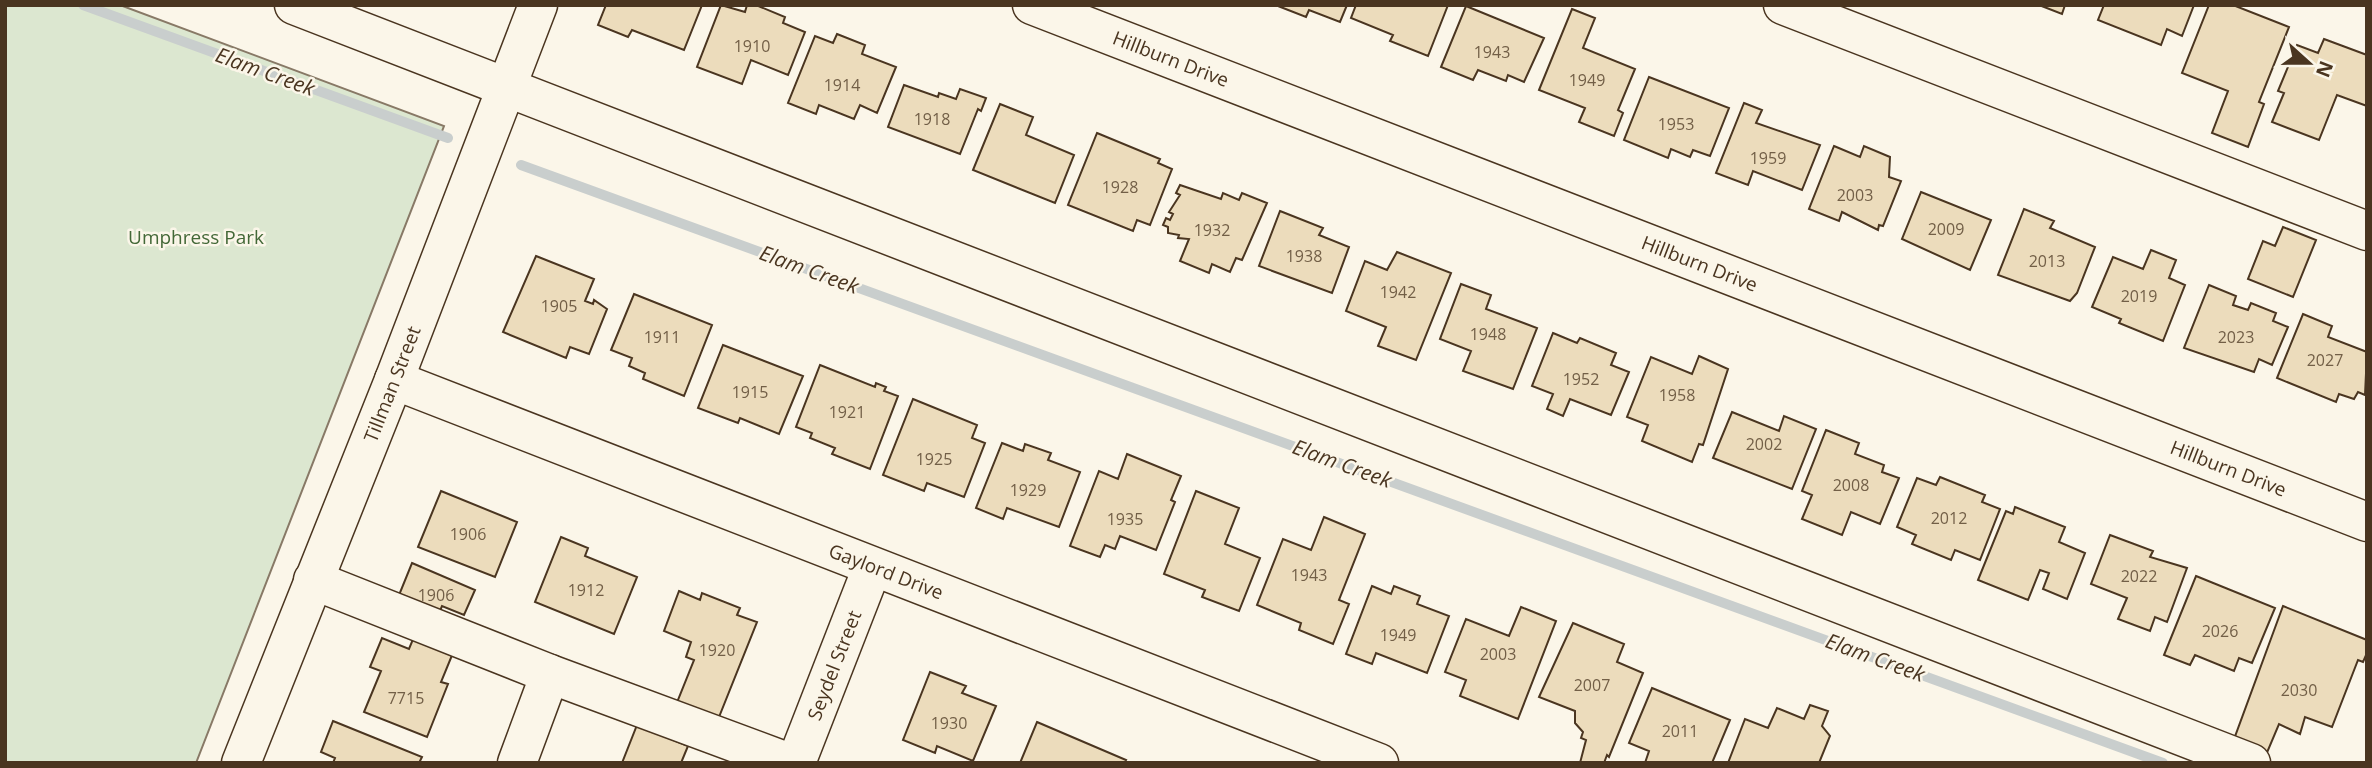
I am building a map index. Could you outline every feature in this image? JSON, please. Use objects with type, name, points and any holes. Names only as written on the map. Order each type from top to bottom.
[{"type":"street","points":[[293,5],[2251,763]]},
{"type":"street","name":"Tillman Street","points":[[241,763],[394,380],[538,5]]},
{"type":"street","name":"Hillburn Drive","points":[[1032,5],[2367,522]]},
{"type":"street","points":[[1783,5],[2367,231]]},
{"type":"street","name":"Gaylord Drive","points":[[394,380],[1364,760]]},
{"type":"street","name":"Seydel Street","points":[[796,763],[872,568]]},
{"type":"street","points":[[313,580],[551,674],[790,763]]},
{"type":"street","points":[[517,763],[551,674]]},
{"type":"green space","name":"Umphress Park","points":[[5,5],[120,5],[444,126],[196,763],[5,763]]},
{"type":"building","points":[[606,5],[702,5],[684,50],[632,30],[628,37],[598,25]]},
{"type":"building","points":[[721,5],[745,12],[747,5],[756,5],[785,17],[783,23],[805,32],[788,75],[751,60],[742,84],[697,67]]},
{"type":"building","points":[[1347,5],[1340,22],[1309,10],[1306,17],[1278,6]]},
{"type":"building","points":[[1356,5],[1448,5],[1428,56],[1390,41],[1393,35],[1351,18]]},
{"type":"building","points":[[2039,5],[2065,5],[2062,14]]},
{"type":"building","points":[[2104,5],[2194,5],[2182,36],[2167,29],[2161,45],[2098,20]]},
{"type":"building","points":[[2209,5],[2233,5],[2289,27],[2259,102],[2264,104],[2248,147],[2212,133],[2228,91],[2182,73]]},
{"type":"building","points":[[1466,6],[1544,38],[1524,82],[1508,75],[1506,81],[1478,70],[1473,80],[1441,67]]},
{"type":"building","points":[[1572,9],[1595,18],[1583,48],[1635,69],[1618,110],[1623,113],[1614,136],[1579,122],[1585,108],[1539,90]]},
{"type":"building","points":[[837,34],[865,45],[862,54],[896,67],[877,113],[860,105],[854,119],[819,105],[816,114],[788,103],[815,36],[833,43]]},
{"type":"building","points":[[2324,39],[2367,55],[2367,106],[2337,95],[2319,140],[2272,122],[2284,93],[2278,91],[2297,45],[2318,53]]},
{"type":"building","points":[[1649,77],[1729,108],[1710,156],[1693,150],[1690,157],[1671,149],[1668,158],[1624,140]]},
{"type":"building","points":[[904,85],[938,97],[939,93],[956,99],[960,89],[986,98],[981,111],[978,109],[960,154],[888,127]]},
{"type":"building","points":[[1744,103],[1762,110],[1756,123],[1820,145],[1802,190],[1753,171],[1748,185],[1716,173]]},
{"type":"building","points":[[1000,104],[1033,117],[1026,135],[1074,155],[1055,203],[973,170]]},
{"type":"building","points":[[1097,133],[1160,159],[1158,163],[1172,169],[1150,225],[1137,220],[1133,231],[1068,205]]},
{"type":"building","points":[[1834,146],[1860,157],[1864,146],[1890,157],[1889,177],[1901,181],[1883,226],[1879,225],[1878,230],[1842,212],[1839,221],[1809,209]]},
{"type":"building","points":[[1180,185],[1221,199],[1223,193],[1239,200],[1242,193],[1267,203],[1242,260],[1236,258],[1230,272],[1212,264],[1209,273],[1180,261],[1189,239],[1168,233],[1168,227],[1163,225],[1166,218],[1170,220],[1173,214],[1169,212],[1180,195],[1176,193]]},
{"type":"building","points":[[1921,192],[1991,220],[1970,270],[1902,239]]},
{"type":"building","points":[[2024,209],[2054,221],[2050,228],[2095,247],[2077,293],[2070,301],[1998,275]]},
{"type":"building","points":[[1280,211],[1323,228],[1319,235],[1349,247],[1332,293],[1259,266]]},
{"type":"building","points":[[2283,227],[2316,240],[2293,297],[2248,279],[2263,241],[2275,246]]},
{"type":"building","points":[[2151,250],[2176,260],[2169,278],[2185,285],[2163,341],[2119,323],[2121,319],[2092,307],[2113,257],[2143,269]]},
{"type":"building","points":[[1397,252],[1451,273],[1416,360],[1378,346],[1386,327],[1346,311],[1365,261],[1387,270]]},
{"type":"building","points":[[536,256],[594,279],[585,301],[593,304],[594,300],[607,309],[589,354],[570,347],[566,358],[503,332]]},
{"type":"building","points":[[1461,284],[1491,295],[1486,309],[1537,328],[1513,389],[1463,371],[1471,351],[1440,339]]},
{"type":"building","points":[[2209,285],[2236,296],[2233,305],[2248,310],[2251,303],[2276,313],[2273,321],[2288,327],[2272,365],[2259,359],[2254,372],[2184,348]]},
{"type":"building","points":[[634,294],[712,325],[684,396],[643,379],[645,373],[629,366],[632,358],[611,350]]},
{"type":"building","points":[[2303,314],[2332,326],[2328,337],[2367,352],[2365,395],[2358,392],[2354,399],[2339,394],[2336,402],[2277,378]]},
{"type":"building","points":[[1553,333],[1577,343],[1580,338],[1616,353],[1611,365],[1629,372],[1611,415],[1570,399],[1563,416],[1547,409],[1553,394],[1532,386]]},
{"type":"building","points":[[723,345],[803,376],[779,434],[740,418],[738,423],[698,408]]},
{"type":"building","points":[[1699,356],[1728,369],[1703,445],[1699,444],[1692,462],[1642,441],[1648,425],[1627,417],[1651,357],[1692,374]]},
{"type":"building","points":[[820,365],[875,387],[876,383],[886,387],[884,391],[898,396],[870,469],[832,454],[835,448],[810,438],[812,433],[796,427]]},
{"type":"building","points":[[913,399],[977,425],[972,438],[985,443],[964,497],[927,483],[924,491],[883,475]]},
{"type":"building","points":[[1732,412],[1779,431],[1784,416],[1816,429],[1792,489],[1713,458]]},
{"type":"building","points":[[1826,430],[1859,443],[1855,454],[1884,465],[1882,472],[1899,478],[1880,524],[1851,512],[1842,535],[1802,519],[1812,495],[1802,491]]},
{"type":"building","points":[[1002,443],[1023,451],[1025,444],[1051,453],[1048,460],[1080,472],[1059,527],[1007,508],[1003,519],[976,508]]},
{"type":"building","points":[[1127,454],[1181,476],[1171,500],[1175,502],[1156,550],[1120,536],[1115,549],[1105,545],[1100,557],[1070,546],[1099,471],[1118,479]]},
{"type":"building","points":[[1940,477],[1985,495],[1982,502],[2000,509],[1980,560],[1955,550],[1951,560],[1912,544],[1916,535],[1897,527],[1917,478],[1936,485]]},
{"type":"building","points":[[441,491],[517,522],[495,577],[418,547]]},
{"type":"building","points":[[1196,491],[1239,508],[1225,544],[1260,558],[1239,611],[1202,597],[1205,590],[1164,574]]},
{"type":"building","points":[[2015,507],[2065,527],[2059,542],[2085,553],[2067,599],[2043,589],[2049,573],[2040,570],[2028,600],[1978,580],[2006,511],[2013,514]]},
{"type":"building","points":[[1324,517],[1365,534],[1339,600],[1349,604],[1333,644],[1299,630],[1301,623],[1257,605],[1283,539],[1311,550]]},
{"type":"building","points":[[2110,535],[2153,551],[2150,557],[2187,568],[2167,622],[2155,617],[2150,631],[2118,619],[2127,598],[2091,584]]},
{"type":"building","points":[[561,537],[588,548],[585,556],[637,577],[614,634],[535,602]]},
{"type":"building","points":[[412,563],[475,590],[464,615],[442,606],[437,618],[397,600]]},
{"type":"building","points":[[2196,576],[2275,608],[2252,663],[2239,658],[2234,671],[2195,655],[2190,665],[2164,655]]},
{"type":"building","points":[[1372,586],[1391,594],[1394,586],[1420,596],[1417,604],[1449,616],[1427,673],[1376,653],[1372,664],[1346,654]]},
{"type":"building","points":[[679,591],[700,600],[702,593],[740,608],[737,615],[757,622],[717,722],[676,705],[694,660],[686,657],[691,642],[664,631]]},
{"type":"building","points":[[2283,606],[2367,640],[2367,653],[2363,662],[2358,660],[2332,727],[2305,717],[2300,734],[2279,724],[2266,755],[2233,742]]},
{"type":"building","points":[[1521,607],[1556,621],[1518,719],[1460,696],[1466,680],[1445,672],[1466,619],[1509,636]]},
{"type":"building","points":[[1573,623],[1624,644],[1617,662],[1643,673],[1609,757],[1607,755],[1604,763],[1580,763],[1586,740],[1581,738],[1583,732],[1575,723],[1575,711],[1539,697]]},
{"type":"building","points":[[416,632],[455,648],[441,682],[448,684],[427,737],[364,712],[381,671],[370,667],[382,638],[409,649]]},
{"type":"building","points":[[930,672],[966,686],[962,693],[996,706],[973,761],[937,746],[935,753],[903,740]]},
{"type":"building","points":[[1652,688],[1730,720],[1712,763],[1645,763],[1649,751],[1629,743]]},
{"type":"building","points":[[1810,705],[1828,711],[1822,726],[1830,736],[1819,763],[1728,763],[1745,719],[1768,728],[1777,708],[1804,719]]},
{"type":"building","points":[[333,721],[422,757],[419,763],[333,763],[335,758],[321,752]]},
{"type":"building","points":[[1037,722],[1126,760],[1124,763],[1020,763]]},
{"type":"building","points":[[637,725],[688,746],[681,763],[622,763]]},
{"type":"waterway","name":"Elam Creek","points":[[83,5],[448,138]]},
{"type":"waterway","name":"Elam Creek","points":[[521,165],[2163,763]]}]
